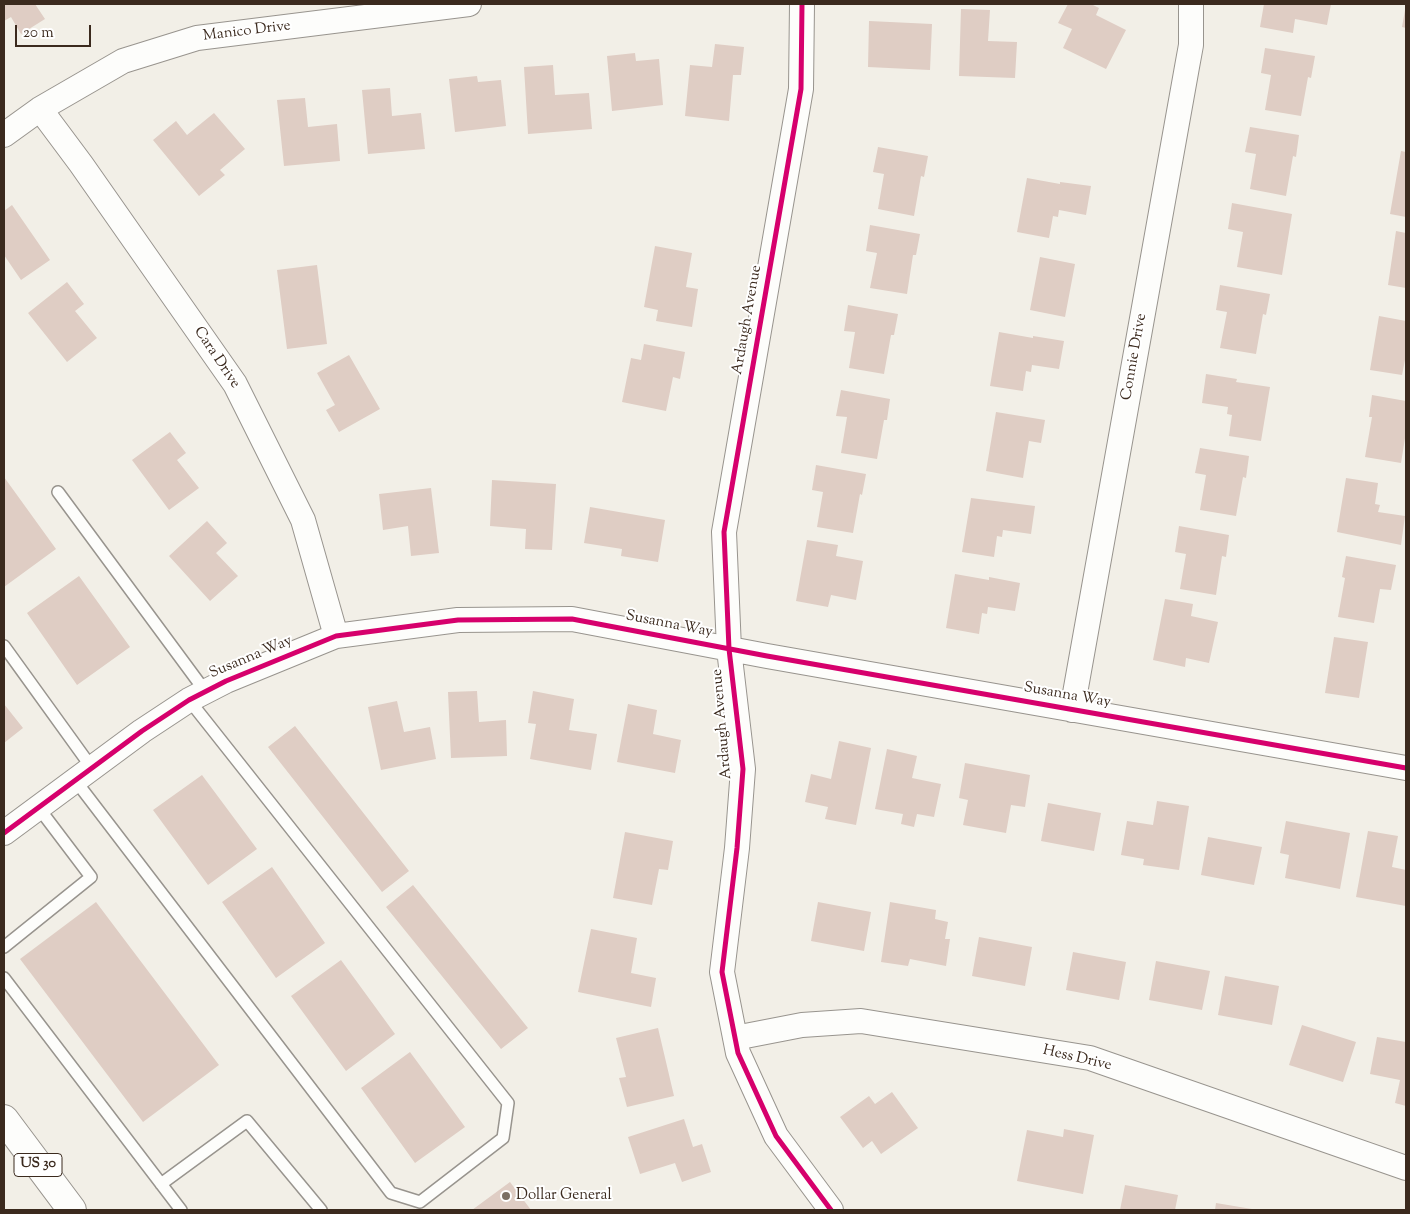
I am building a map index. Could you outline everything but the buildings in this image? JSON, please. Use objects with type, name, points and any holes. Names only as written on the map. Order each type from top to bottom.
[{"type":"main road","name":"US 30","points":[[4,1119],[72,1210]]},
{"type":"street","name":"Manico Drive","points":[[4,135],[40,109],[123,61],[198,38],[469,4]]},
{"type":"street","name":"Ardaugh Avenue","points":[[802,4],[801,89],[724,532],[729,649],[743,769],[737,848],[722,972],[738,1053],[776,1136],[831,1210]]},
{"type":"street","name":"Connie Drive","points":[[1072,710],[1185,77],[1190,45],[1191,4]]},
{"type":"street","name":"Cara Drive","points":[[40,109],[87,171],[235,384],[303,520],[336,636]]},
{"type":"street","name":"Susanna Way","points":[[4,833],[142,731],[197,695],[226,681],[336,636],[458,620],[572,619],[729,649],[1406,768]]},
{"type":"street","name":"Hess Drive","points":[[735,1038],[802,1025],[861,1021],[1090,1058],[1406,1168]]},
{"type":"lane","points":[[4,646],[84,774],[391,1193],[420,1202],[503,1138],[508,1103],[197,695],[58,492]]},
{"type":"lane","points":[[4,947],[91,877],[38,807]]},
{"type":"lane","points":[[4,978],[181,1210]]},
{"type":"lane","points":[[161,1184],[247,1121],[320,1210]]},
{"type":"cycle path","points":[[802,4],[801,89],[724,532],[729,649],[743,769],[737,848],[722,972],[738,1053],[776,1136],[831,1210]]},
{"type":"cycle path","points":[[4,833],[142,731],[189,700],[226,681],[336,636],[458,620],[572,619],[767,656],[1406,768]]},
{"type":"place","name":"Dollar General","points":[[506,1196]]}]
